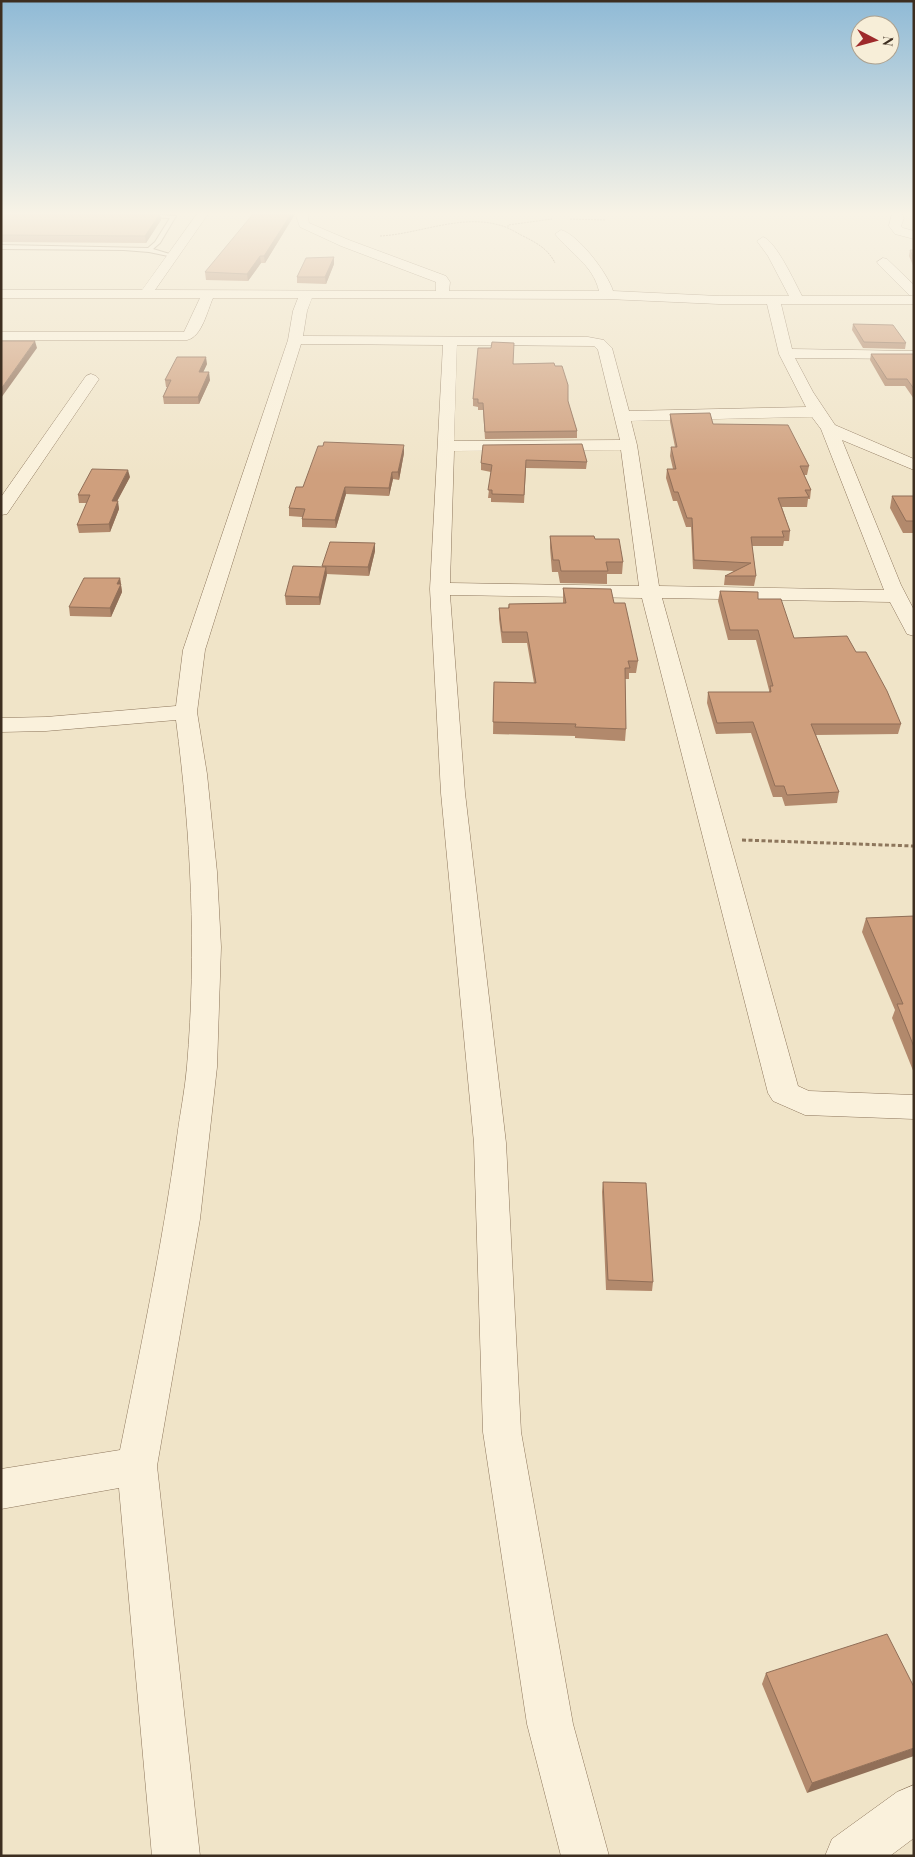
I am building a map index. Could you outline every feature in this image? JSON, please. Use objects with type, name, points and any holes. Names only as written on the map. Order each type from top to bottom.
[{"type":"street","points":[[1,336],[181,337],[190,334],[205,301]]},
{"type":"street","points":[[176,1856],[137,1466],[183,1219],[202,1067],[207,947],[204,872],[196,774],[186,712],[194,650],[295,340],[300,311],[304,301]]},
{"type":"street","points":[[762,301],[837,301]]},
{"type":"street","points":[[773,301],[786,353],[816,412],[829,428],[893,591],[914,630]]},
{"type":"street","points":[[295,340],[588,341],[599,343],[604,348],[629,445],[650,591],[784,1093],[805,1103],[914,1107]]},
{"type":"street","points":[[450,341],[440,588],[453,793],[490,1143],[502,1432],[550,1724],[585,1856]]},
{"type":"street","points":[[786,353],[914,355]]},
{"type":"street","points":[[1,510],[7,492],[90,379]]},
{"type":"street","points":[[622,416],[816,412]]},
{"type":"street","points":[[829,428],[914,465]]},
{"type":"street","points":[[445,446],[629,445]]},
{"type":"street","points":[[440,588],[650,591],[893,591],[914,585]]},
{"type":"street","points":[[1,725],[46,724],[186,712]]},
{"type":"street","points":[[1,1489],[137,1466]]},
{"type":"street","points":[[849,1856],[914,1809]]},
{"type":"path","points":[[717,839],[914,846]]},
{"type":"building","points":[[853,324],[893,325],[906,343],[864,342]]},
{"type":"building","points":[[1,341],[35,341],[1,389]]},
{"type":"building","points":[[492,342],[514,343],[513,364],[554,363],[555,366],[562,366],[568,385],[568,401],[577,431],[485,432],[483,403],[478,403],[478,399],[473,399],[478,348],[491,348]]},
{"type":"building","points":[[871,354],[914,354],[914,389],[907,379],[887,379]]},
{"type":"building","points":[[177,357],[206,357],[199,372],[209,372],[198,397],[163,397],[171,380],[165,380]]},
{"type":"building","points":[[710,413],[713,424],[788,425],[809,466],[800,466],[811,490],[805,490],[809,497],[778,498],[790,531],[782,531],[784,537],[751,537],[756,576],[725,576],[751,563],[694,560],[692,518],[687,518],[678,492],[674,492],[667,469],[676,469],[671,447],[677,447],[670,414]]},
{"type":"building","points":[[324,442],[404,445],[398,472],[392,472],[389,488],[345,487],[335,520],[302,519],[305,509],[289,508],[296,487],[303,487],[318,446],[323,446]]},
{"type":"building","points":[[582,444],[587,462],[526,460],[524,495],[492,494],[492,490],[488,490],[492,465],[481,463],[483,445]]},
{"type":"building","points":[[92,469],[128,470],[112,501],[118,501],[109,524],[77,525],[90,495],[78,495]]},
{"type":"building","points":[[892,496],[914,496],[914,521],[906,521]]},
{"type":"building","points":[[550,536],[594,536],[595,539],[619,539],[623,562],[606,562],[608,571],[561,571],[559,560],[553,560]]},
{"type":"building","points":[[330,542],[375,543],[368,567],[322,566]]},
{"type":"building","points":[[293,566],[326,567],[319,597],[285,596]]},
{"type":"building","points":[[84,578],[120,578],[117,584],[121,584],[110,608],[69,607]]},
{"type":"building","points":[[563,588],[611,589],[614,603],[625,603],[638,661],[628,661],[630,668],[625,668],[626,729],[575,727],[576,724],[493,722],[494,682],[536,683],[527,632],[502,632],[499,608],[509,608],[509,604],[566,603]]},
{"type":"building","points":[[720,591],[758,592],[758,599],[781,599],[794,638],[847,636],[856,652],[866,652],[887,691],[901,724],[811,724],[839,792],[787,795],[784,786],[775,786],[753,722],[717,723],[708,692],[771,692],[770,686],[773,686],[758,630],[730,630]]},
{"type":"building","points":[[914,916],[914,1047],[897,1004],[903,1004],[866,918]]},
{"type":"building","points":[[603,1182],[646,1183],[653,1282],[608,1280]]},
{"type":"building","points":[[887,1634],[914,1687],[914,1748],[812,1783],[766,1673]]}]
